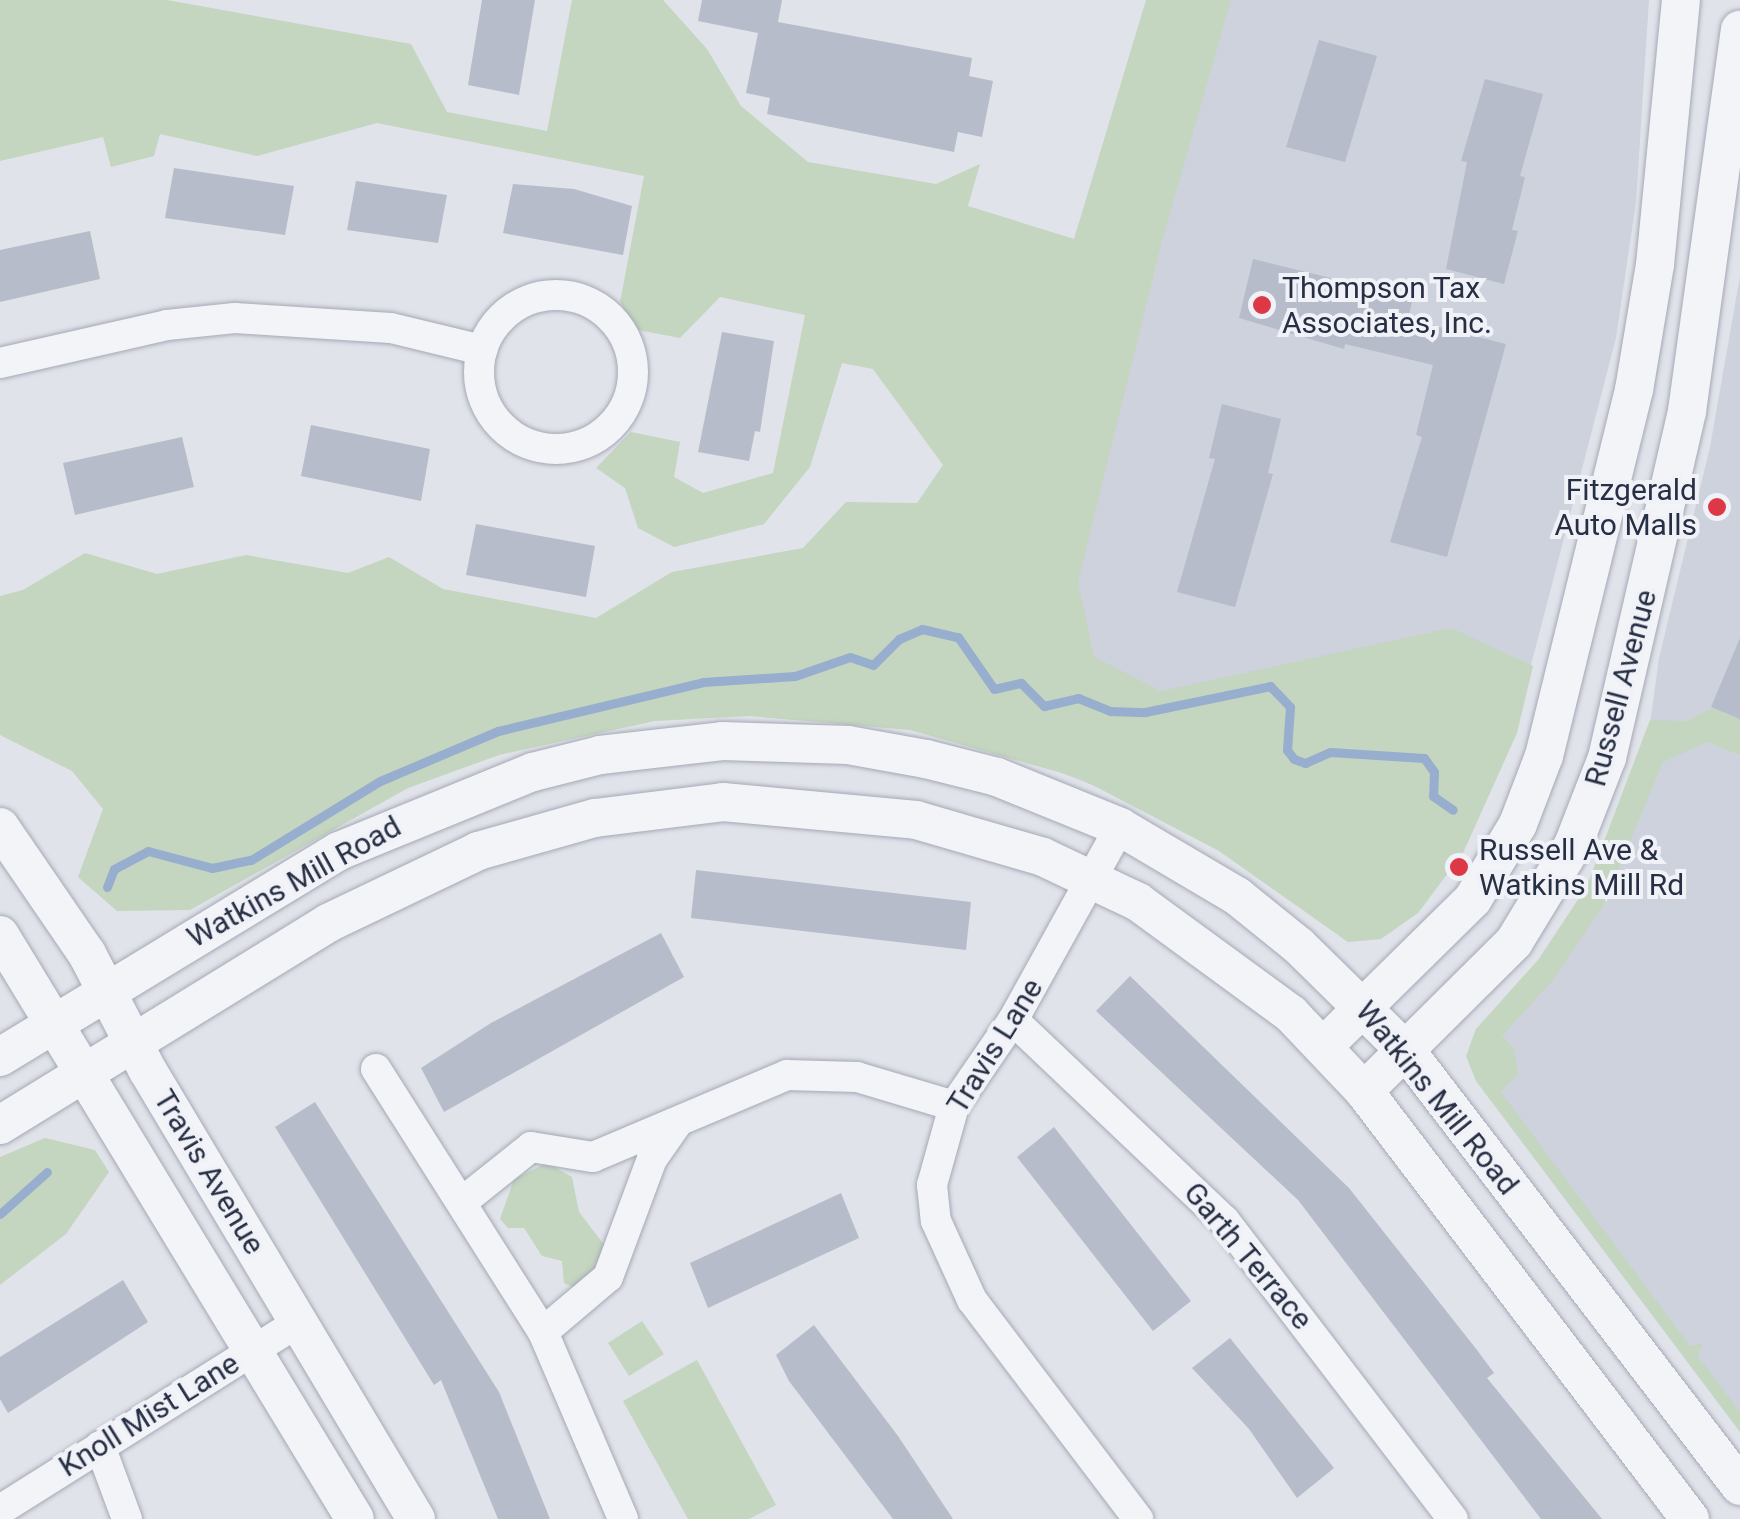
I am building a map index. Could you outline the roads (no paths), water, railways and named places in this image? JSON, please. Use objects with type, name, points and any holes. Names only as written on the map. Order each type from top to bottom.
[{"type":"street","name":"Russell Avenue","points":[[1324,1046],[1449,927],[1494,871],[1544,756],[1634,390],[1655,266],[1680,0]]},
{"type":"street","name":"Russell Avenue","points":[[1364,1091],[1407,1052],[1530,919],[1573,846],[1607,758],[1690,393],[1740,30]]},
{"type":"street","points":[[560,295],[585,300],[623,334],[632,384],[609,429],[576,446],[538,448],[506,430],[484,400],[482,350],[493,327],[523,304],[560,295]]},
{"type":"street","points":[[0,363],[167,325],[235,318],[391,328],[482,350]]},
{"type":"street","name":"Watkins Mill Road","points":[[0,1057],[388,827],[469,793],[600,755],[722,740],[848,746],[997,777],[1120,828],[1236,896],[1366,1006],[1407,1052],[1740,1486]]},
{"type":"street","name":"Watkins Mill Road","points":[[0,1125],[328,923],[426,873],[531,834],[632,811],[723,802],[856,809],[983,837],[1096,881],[1189,933],[1324,1046],[1364,1091],[1690,1519]]},
{"type":"street","name":"Travis Avenue","points":[[0,827],[106,992],[416,1519]]},
{"type":"street","name":"Travis Lane","points":[[1120,828],[1096,881],[1013,1020],[954,1106],[932,1185],[949,1256],[1000,1342],[1138,1519]]},
{"type":"street","name":"Travis Avenue","points":[[0,936],[355,1519]]},
{"type":"street","name":"Garth Terrace","points":[[1013,1020],[1225,1221],[1454,1519]]},
{"type":"street","points":[[376,1069],[543,1332],[623,1519]]},
{"type":"street","points":[[462,1202],[531,1147],[593,1157],[762,1082],[800,1074],[857,1077],[954,1106]]},
{"type":"street","points":[[543,1332],[608,1277],[655,1152],[690,1113]]},
{"type":"street","name":"Knoll Mist Lane","points":[[0,1510],[300,1322]]},
{"type":"street","points":[[100,1446],[127,1519]]},
{"type":"waterway","points":[[107,887],[114,869],[148,851],[212,868],[251,860],[380,781],[498,731],[703,682],[795,676],[850,657],[873,665],[899,639],[922,629],[958,637],[994,689],[1021,683],[1044,706],[1078,698],[1110,711],[1145,712],[1270,686],[1290,707],[1287,750],[1294,759],[1305,763],[1330,752],[1424,758],[1434,772],[1433,796],[1453,810]]},
{"type":"waterway","points":[[0,1214],[47,1172]]},
{"type":"place","name":"Thompson Tax Associates, Inc.","points":[[1262,305]]},
{"type":"place","name":"Fitzgerald Auto Malls","points":[[1717,507]]},
{"type":"place","name":"Russell Ave & Watkins Mill Rd","points":[[1459,867]]}]
